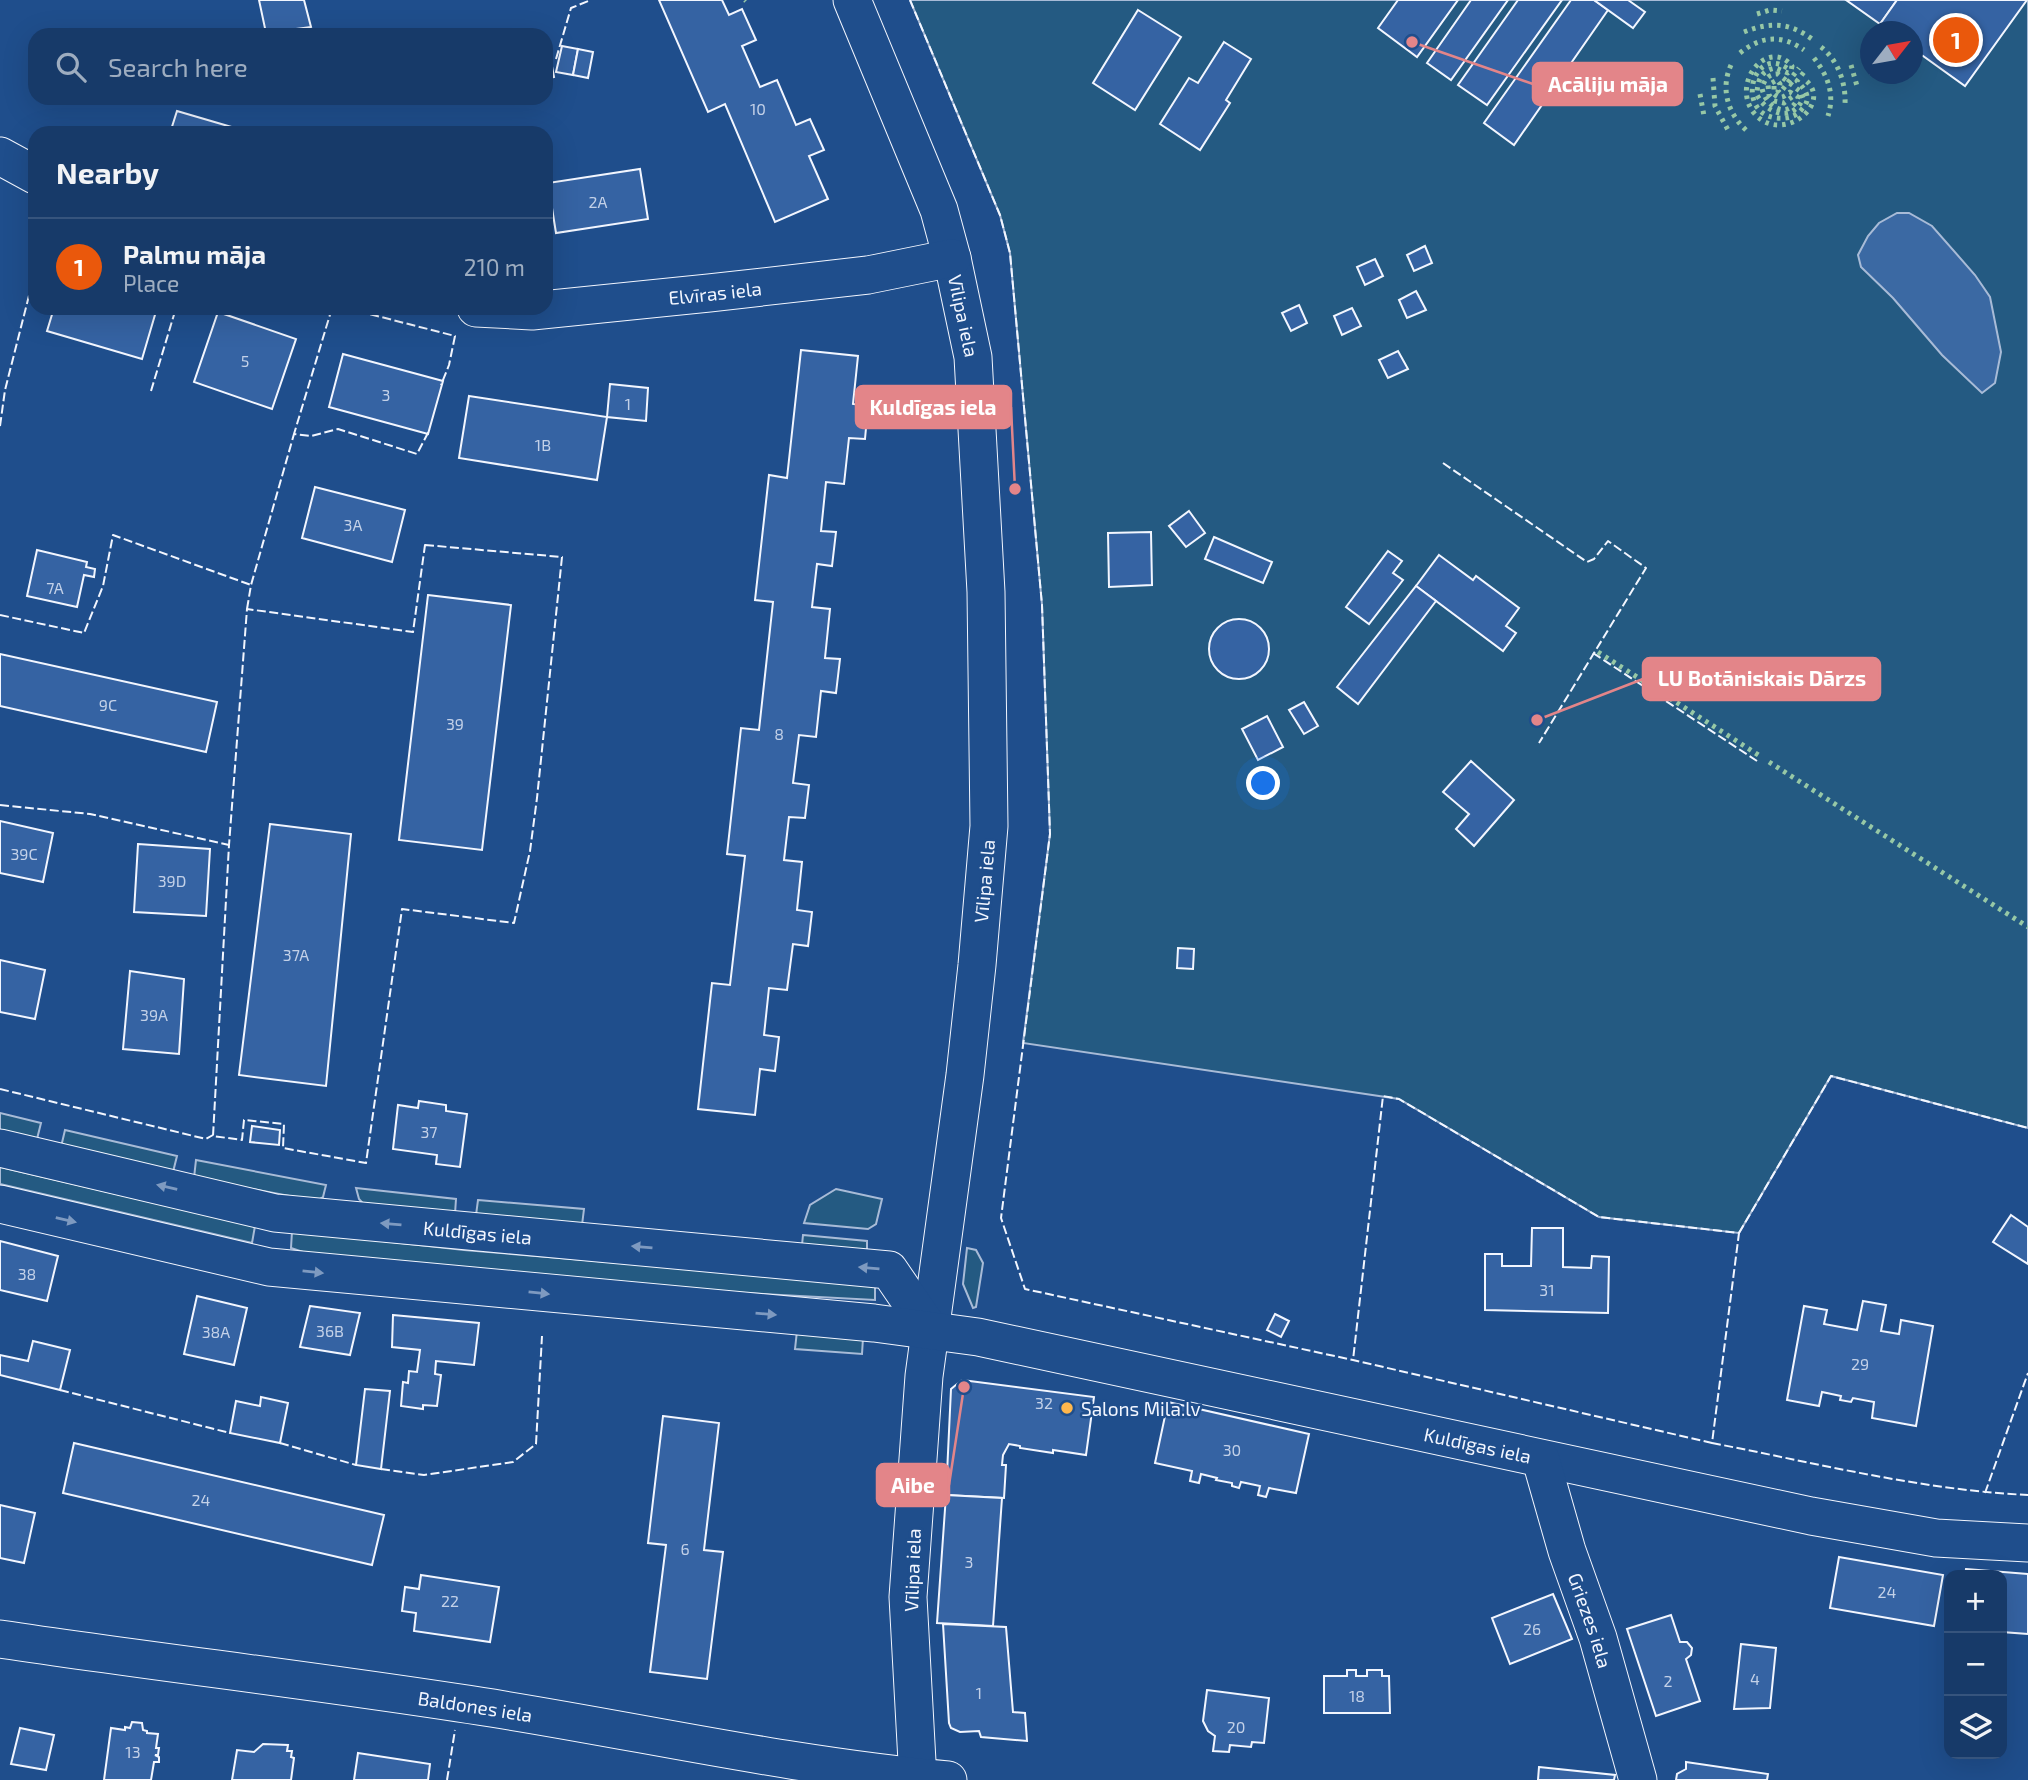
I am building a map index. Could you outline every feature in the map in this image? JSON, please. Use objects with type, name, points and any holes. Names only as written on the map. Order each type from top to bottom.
[{"type":"street","name":"Vīlipa iela","points":[[852,0],[939,210],[952,258],[974,370],[986,592],[989,826],[965,1075],[924,1376],[908,1597],[928,1779]]},
{"type":"street","points":[[0,156],[28,171]]},
{"type":"street","name":"Elvīras iela","points":[[553,309],[868,275],[952,258]]},
{"type":"street","name":"Kuldīgas iela","points":[[0,1148],[275,1213],[889,1270],[930,1330]]},
{"type":"street","name":"Kuldīgas iela","points":[[0,1204],[270,1267],[874,1323],[978,1337],[1811,1516],[1936,1538],[2028,1543]]},
{"type":"street","points":[[270,1267],[275,1213]]},
{"type":"street","name":"Griezes iela","points":[[1541,1460],[1567,1551],[1598,1638],[1638,1780]]},
{"type":"street","name":"Baldones iela","points":[[0,1639],[359,1687],[577,1722],[743,1753],[928,1779]]},
{"type":"shaded area","points":[[910,0],[2028,0],[2028,1128],[1831,1076],[1739,1233],[1599,1217],[1399,1099],[1023,1043],[1050,834],[1042,605],[1010,253],[1000,215]]},
{"type":"shaded area","points":[[1897,213],[1909,213],[1932,226],[1975,275],[1990,297],[2001,352],[1995,383],[1982,393],[1942,355],[1893,298],[1861,267],[1858,255],[1868,236],[1879,223]]},
{"type":"shaded area","points":[[0,1113],[41,1123],[37,1139],[0,1131]]},
{"type":"shaded area","points":[[65,1130],[177,1156],[173,1172],[61,1147]]},
{"type":"shaded area","points":[[196,1160],[326,1185],[323,1197],[316,1201],[194,1178]]},
{"type":"shaded area","points":[[0,1167],[255,1226],[252,1243],[0,1184]]},
{"type":"shaded area","points":[[356,1188],[456,1199],[455,1214],[367,1208],[359,1199]]},
{"type":"shaded area","points":[[836,1189],[882,1199],[876,1224],[868,1229],[804,1223],[810,1205]]},
{"type":"shaded area","points":[[478,1200],[584,1209],[582,1225],[476,1215]]},
{"type":"shaded area","points":[[292,1231],[464,1250],[875,1284],[875,1300],[690,1290],[306,1253],[291,1248]]},
{"type":"shaded area","points":[[803,1235],[867,1241],[867,1250],[802,1245]]},
{"type":"shaded area","points":[[967,1248],[976,1250],[983,1263],[976,1307],[973,1308],[963,1284]]},
{"type":"shaded area","points":[[797,1331],[863,1338],[862,1354],[795,1349]]},
{"type":"building","points":[[259,0],[304,0],[311,27],[265,28]]},
{"type":"building","points":[[659,0],[722,0],[729,15],[742,9],[756,40],[742,46],[760,87],[777,80],[796,125],[810,119],[824,150],[809,156],[828,199],[775,222],[725,104],[708,112]]},
{"type":"building","points":[[1398,0],[1458,0],[1417,57],[1378,28]]},
{"type":"building","points":[[1471,0],[1508,0],[1451,80],[1427,63]]},
{"type":"building","points":[[1518,0],[1562,0],[1487,105],[1458,85]]},
{"type":"building","points":[[1571,0],[1594,0],[1608,10],[1514,145],[1484,123]]},
{"type":"building","points":[[1594,0],[1628,0],[1645,12],[1633,28]]},
{"type":"building","points":[[1846,0],[1897,0],[1882,21],[1876,21]]},
{"type":"building","points":[[1897,0],[2027,0],[1965,86],[1923,56],[1923,21],[1882,21]]},
{"type":"building","points":[[1138,10],[1181,37],[1135,110],[1093,83]]},
{"type":"building","points":[[1224,42],[1251,59],[1226,100],[1230,103],[1200,150],[1160,124],[1189,78],[1198,83]]},
{"type":"building","points":[[562,46],[578,49],[573,75],[556,72]]},
{"type":"building","points":[[578,49],[593,52],[588,78],[573,75]]},
{"type":"building","points":[[177,111],[228,126],[172,126]]},
{"type":"building","points":[[640,169],[648,219],[556,233],[553,182]]},
{"type":"building","points":[[1425,246],[1432,263],[1414,271],[1407,255]]},
{"type":"building","points":[[1375,259],[1383,276],[1365,285],[1357,267]]},
{"type":"building","points":[[1416,291],[1426,310],[1407,318],[1399,300]]},
{"type":"building","points":[[1299,305],[1307,323],[1291,331],[1282,313]]},
{"type":"building","points":[[1352,308],[1361,326],[1342,335],[1334,316]]},
{"type":"building","points":[[52,315],[155,315],[142,359],[47,331]]},
{"type":"building","points":[[217,315],[227,315],[296,339],[272,409],[194,382]]},
{"type":"building","points":[[801,350],[858,356],[853,404],[868,406],[865,439],[849,438],[844,484],[826,482],[821,531],[836,532],[832,566],[817,564],[812,607],[830,609],[825,658],[840,659],[836,693],[821,691],[816,737],[799,735],[793,783],[809,785],[805,818],[789,817],[784,860],[802,862],[797,910],[812,912],[808,946],[793,944],[787,990],[769,988],[764,1035],[779,1037],[775,1071],[760,1069],[755,1115],[698,1109],[712,983],[730,985],[745,856],[727,854],[741,728],[759,730],[773,602],[755,600],[769,475],[787,478]]},
{"type":"building","points":[[1398,351],[1408,369],[1388,378],[1379,360]]},
{"type":"building","points":[[343,354],[443,381],[428,434],[329,407]]},
{"type":"building","points":[[610,384],[648,388],[646,421],[607,417]]},
{"type":"building","points":[[469,396],[607,417],[597,480],[459,458]]},
{"type":"building","points":[[315,487],[405,510],[392,562],[302,538]]},
{"type":"building","points":[[1189,511],[1205,533],[1186,547],[1169,526]]},
{"type":"building","points":[[1151,532],[1152,585],[1109,587],[1108,533]]},
{"type":"building","points":[[1214,537],[1272,562],[1263,583],[1205,559]]},
{"type":"building","points":[[37,550],[87,562],[86,567],[95,569],[94,577],[84,575],[77,607],[27,596]]},
{"type":"building","points":[[1388,551],[1402,561],[1393,573],[1403,580],[1369,624],[1346,607]]},
{"type":"building","points":[[1439,555],[1473,580],[1476,576],[1519,608],[1506,626],[1516,633],[1503,651],[1416,586]]},
{"type":"building","points":[[1416,586],[1436,601],[1358,704],[1337,687]]},
{"type":"building","points":[[428,595],[511,605],[482,850],[399,840]]},
{"type":"building","points":[[1233,619],[1245,619],[1264,632],[1269,649],[1267,661],[1256,674],[1245,679],[1233,679],[1214,666],[1209,655],[1209,643],[1222,624]]},
{"type":"building","points":[[0,654],[217,702],[206,752],[0,706]]},
{"type":"building","points":[[1304,702],[1318,726],[1304,734],[1289,710]]},
{"type":"building","points":[[1267,716],[1283,747],[1258,760],[1242,729]]},
{"type":"building","points":[[1471,761],[1514,800],[1474,846],[1456,829],[1469,814],[1443,792]]},
{"type":"building","points":[[0,821],[53,833],[43,882],[0,873]]},
{"type":"building","points":[[270,824],[351,834],[326,1086],[239,1075]]},
{"type":"building","points":[[138,844],[210,849],[206,916],[134,912]]},
{"type":"building","points":[[1178,948],[1194,949],[1193,969],[1177,968]]},
{"type":"building","points":[[0,960],[45,970],[35,1019],[0,1012]]},
{"type":"building","points":[[130,971],[184,979],[179,1054],[123,1049]]},
{"type":"building","points":[[419,1101],[446,1105],[446,1111],[467,1114],[460,1167],[436,1164],[437,1155],[393,1149],[398,1105],[418,1108]]},
{"type":"building","points":[[252,1126],[280,1130],[279,1145],[250,1142]]},
{"type":"building","points":[[2011,1215],[2028,1227],[2028,1264],[1993,1242]]},
{"type":"building","points":[[1532,1228],[1563,1228],[1563,1267],[1591,1268],[1592,1256],[1609,1257],[1608,1313],[1485,1310],[1485,1254],[1502,1254],[1502,1266],[1531,1266]]},
{"type":"building","points":[[0,1241],[58,1256],[47,1301],[0,1290]]},
{"type":"building","points":[[197,1296],[247,1308],[234,1365],[184,1354]]},
{"type":"building","points":[[1863,1301],[1886,1305],[1881,1331],[1899,1334],[1901,1320],[1933,1326],[1916,1426],[1872,1418],[1874,1402],[1853,1398],[1851,1402],[1840,1400],[1841,1396],[1822,1392],[1819,1406],[1787,1400],[1804,1306],[1827,1310],[1824,1324],[1857,1330]]},
{"type":"building","points":[[310,1306],[360,1313],[350,1355],[300,1347]]},
{"type":"building","points":[[1275,1314],[1289,1321],[1281,1337],[1267,1330]]},
{"type":"building","points":[[393,1315],[479,1323],[474,1365],[436,1361],[435,1374],[441,1375],[437,1406],[423,1405],[423,1409],[401,1406],[403,1382],[408,1383],[409,1371],[417,1372],[420,1350],[392,1347]]},
{"type":"building","points":[[33,1341],[70,1350],[60,1390],[0,1375],[0,1355],[28,1361]]},
{"type":"building","points":[[962,1380],[1094,1397],[1086,1455],[1053,1450],[1053,1453],[1009,1444],[1003,1455],[1002,1465],[1006,1465],[1004,1498],[946,1495],[951,1389]]},
{"type":"building","points":[[365,1389],[390,1391],[381,1469],[356,1465]]},
{"type":"building","points":[[261,1397],[288,1403],[280,1443],[230,1433],[236,1401],[260,1406]]},
{"type":"building","points":[[1168,1402],[1309,1434],[1296,1493],[1269,1488],[1266,1497],[1258,1495],[1260,1486],[1241,1482],[1239,1488],[1232,1486],[1232,1483],[1201,1474],[1199,1483],[1190,1481],[1192,1471],[1155,1463]]},
{"type":"building","points":[[663,1416],[719,1423],[704,1550],[723,1552],[707,1679],[650,1672],[666,1545],[648,1543]]},
{"type":"building","points":[[74,1443],[384,1515],[372,1565],[63,1493]]},
{"type":"building","points":[[946,1495],[1002,1498],[993,1626],[937,1623]]},
{"type":"building","points":[[0,1505],[35,1513],[24,1563],[0,1558]]},
{"type":"building","points":[[1839,1557],[1943,1575],[1934,1626],[1830,1608]]},
{"type":"building","points":[[2007,1572],[2028,1574],[2028,1634],[2007,1632]]},
{"type":"building","points":[[421,1575],[499,1587],[490,1642],[414,1631],[416,1613],[402,1611],[405,1587],[419,1589]]},
{"type":"building","points":[[1553,1594],[1572,1639],[1510,1664],[1492,1618]]},
{"type":"building","points":[[1671,1615],[1680,1642],[1687,1642],[1692,1648],[1691,1655],[1686,1659],[1700,1701],[1656,1716],[1627,1629]]},
{"type":"building","points":[[943,1624],[1006,1627],[1013,1712],[1025,1713],[1027,1741],[981,1737],[979,1731],[960,1732],[951,1728]]},
{"type":"building","points":[[1741,1644],[1776,1648],[1770,1708],[1734,1709]]},
{"type":"building","points":[[1347,1670],[1356,1670],[1356,1676],[1367,1676],[1367,1670],[1382,1670],[1382,1676],[1389,1676],[1390,1713],[1324,1713],[1324,1676],[1347,1676]]},
{"type":"building","points":[[1207,1690],[1269,1698],[1264,1743],[1252,1742],[1251,1747],[1230,1745],[1229,1752],[1213,1751],[1215,1736],[1208,1731],[1203,1721]]},
{"type":"building","points":[[132,1722],[142,1723],[143,1730],[147,1733],[158,1734],[158,1755],[155,1755],[159,1757],[159,1762],[154,1762],[151,1780],[104,1780],[111,1728],[125,1730],[125,1727],[130,1728]]},
{"type":"building","points":[[20,1728],[54,1735],[46,1770],[11,1764]]},
{"type":"building","points":[[263,1744],[288,1745],[287,1751],[292,1751],[291,1757],[294,1758],[291,1780],[232,1780],[237,1750],[254,1752]]},
{"type":"building","points":[[358,1753],[430,1764],[428,1780],[354,1780]]},
{"type":"building","points":[[1686,1762],[1768,1774],[1767,1780],[1676,1780],[1677,1774],[1686,1769]]},
{"type":"building","points":[[1539,1767],[1615,1775],[1614,1780],[1538,1780]]},
{"type":"hedge","points":[[1757,14],[1770,10],[1782,11]]},
{"type":"hedge","points":[[1744,32],[1762,26],[1779,25],[1795,29],[1812,39]]},
{"type":"hedge","points":[[1740,53],[1756,43],[1771,39],[1787,41],[1804,50]]},
{"type":"hedge","points":[[1821,47],[1832,58],[1840,72],[1845,104]]},
{"type":"hedge","points":[[1774,86],[1774,94],[1778,97],[1790,92],[1798,97],[1795,104],[1785,110],[1773,106],[1764,96],[1762,88],[1767,78],[1778,74],[1801,92],[1803,98],[1799,106],[1793,111],[1780,113],[1767,107],[1757,95],[1759,81],[1767,71],[1776,68],[1788,73],[1791,71],[1792,66],[1782,58],[1773,57],[1763,60],[1749,77],[1746,89],[1748,101],[1754,113],[1765,122],[1778,125],[1790,123],[1809,109],[1813,99],[1812,89],[1804,79]]},
{"type":"hedge","points":[[1814,58],[1829,86],[1831,100],[1828,116]]},
{"type":"hedge","points":[[1787,68],[1775,63],[1765,66],[1757,73],[1752,94],[1756,105],[1764,114],[1784,118],[1800,112],[1807,98],[1797,81],[1804,72]]},
{"type":"hedge","points":[[1731,65],[1726,83],[1728,101],[1735,117],[1747,131]]},
{"type":"hedge","points":[[1851,65],[1857,86]]},
{"type":"hedge","points":[[1792,97],[1784,103],[1774,101],[1769,95],[1768,85],[1777,80],[1780,93],[1799,68]]},
{"type":"hedge","points":[[1713,78],[1715,106],[1728,130]]},
{"type":"hedge","points":[[1700,94],[1704,116]]},
{"type":"hedge","points":[[1598,652],[1760,756]]},
{"type":"hedge","points":[[1769,762],[2028,927]]},
{"type":"fence","points":[[556,59],[571,8],[591,0]]},
{"type":"fence","points":[[910,0],[1000,215],[1010,253],[1042,605],[1050,834],[1001,1218],[1025,1289],[1353,1360],[1712,1443],[1739,1233],[1599,1217],[1399,1099],[1383,1096],[1353,1360]]},
{"type":"fence","points":[[0,426],[5,390],[28,300]]},
{"type":"fence","points":[[151,391],[174,315]]},
{"type":"fence","points":[[330,315],[294,434],[311,436],[338,429],[417,454],[430,429]]},
{"type":"fence","points":[[373,315],[455,336],[449,365],[441,385]]},
{"type":"fence","points":[[247,609],[251,585],[294,434]]},
{"type":"fence","points":[[1443,463],[1587,562],[1594,559],[1608,541],[1646,568],[1539,743]]},
{"type":"fence","points":[[0,615],[84,633],[103,586],[113,535],[251,585]]},
{"type":"fence","points":[[425,545],[562,557],[537,798],[530,851],[514,923],[402,909],[366,1163],[283,1148],[284,1124],[244,1120],[242,1140],[213,1136],[229,845],[247,609],[413,632],[425,545]]},
{"type":"fence","points":[[1593,653],[1757,761]]},
{"type":"fence","points":[[0,805],[90,814],[229,845]]},
{"type":"fence","points":[[1739,1233],[1831,1076],[2028,1128]]},
{"type":"fence","points":[[0,1089],[206,1139],[213,1135]]},
{"type":"fence","points":[[381,1469],[424,1475],[513,1462],[536,1444],[542,1336]]},
{"type":"fence","points":[[1985,1493],[2028,1373]]},
{"type":"fence","points":[[60,1390],[230,1433]]},
{"type":"fence","points":[[280,1443],[356,1465]]},
{"type":"fence","points":[[1712,1443],[1908,1482],[2028,1495]]},
{"type":"fence","points":[[447,1780],[455,1730]]},
{"type":"place","name":"Palmu māja","points":[[1956,40]]},
{"type":"place","name":"Acāliju māja","points":[[1412,42]]},
{"type":"place","name":"Kuldīgas iela","points":[[1015,489]]},
{"type":"place","name":"LU Botāniskais Dārzs","points":[[1537,720]]},
{"type":"place","name":"Aibe","points":[[964,1387]]},
{"type":"place","name":"Salons Mila.lv","points":[[1067,1408]]}]
